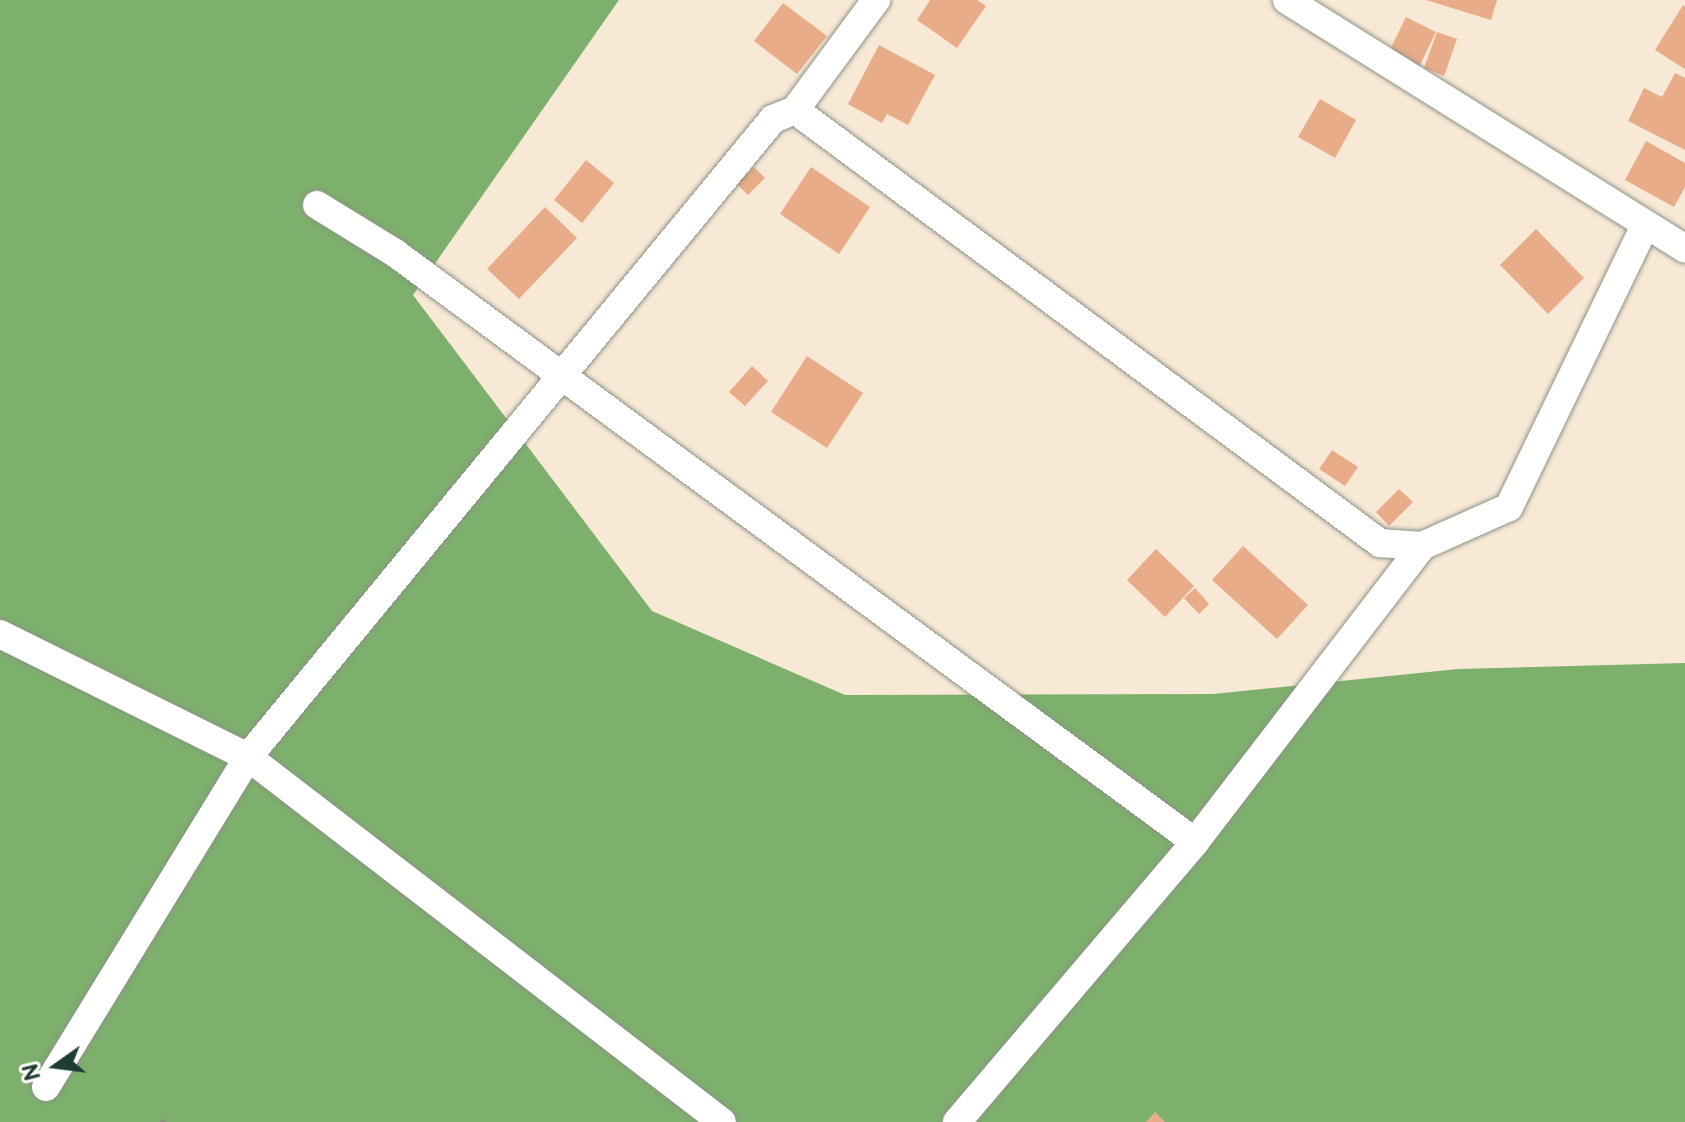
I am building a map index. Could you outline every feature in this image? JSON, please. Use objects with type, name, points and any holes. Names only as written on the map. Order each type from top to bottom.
[{"type":"street","points":[[46,1087],[248,757],[773,119],[795,110],[876,0]]},
{"type":"street","points":[[1287,0],[1685,249]]},
{"type":"street","points":[[795,110],[1340,518],[1380,543],[1422,546],[1509,507],[1645,226]]},
{"type":"street","points":[[317,205],[395,253],[562,379],[1195,842]]},
{"type":"street","points":[[957,1122],[1195,842],[1422,546]]},
{"type":"street","points":[[0,634],[248,757],[722,1122]]},
{"type":"green space","points":[[0,0],[619,0],[413,295],[652,611],[845,695],[1213,694],[1458,669],[1685,663],[1685,1122],[0,1122]]},
{"type":"building","points":[[930,0],[977,0],[986,6],[957,48],[917,20]]},
{"type":"building","points":[[1426,0],[1497,0],[1491,20]]},
{"type":"building","points":[[783,3],[827,36],[797,74],[754,41]]},
{"type":"building","points":[[1683,5],[1685,7],[1685,69],[1655,50]]},
{"type":"building","points":[[1406,17],[1436,32],[1417,71],[1387,56]]},
{"type":"building","points":[[1437,32],[1457,39],[1444,76],[1424,68]]},
{"type":"building","points":[[879,45],[935,75],[908,125],[887,114],[882,123],[848,104]]},
{"type":"building","points":[[1675,73],[1685,78],[1685,150],[1628,121],[1644,88],[1662,97]]},
{"type":"building","points":[[1320,99],[1356,120],[1335,158],[1298,137]]},
{"type":"building","points":[[1646,141],[1685,163],[1685,187],[1674,207],[1625,180]]},
{"type":"building","points":[[586,160],[614,183],[582,223],[554,200]]},
{"type":"building","points":[[754,167],[765,178],[748,195],[737,184]]},
{"type":"building","points":[[811,167],[870,207],[839,254],[780,214]]},
{"type":"building","points":[[545,207],[577,238],[519,299],[487,269]]},
{"type":"building","points":[[1536,229],[1584,278],[1548,314],[1500,265]]},
{"type":"building","points":[[807,356],[863,393],[827,448],[771,412]]},
{"type":"building","points":[[752,366],[768,381],[745,406],[729,392]]},
{"type":"building","points":[[1332,450],[1358,467],[1345,486],[1319,469]]},
{"type":"building","points":[[1399,489],[1413,502],[1389,526],[1376,512]]},
{"type":"building","points":[[1243,546],[1308,605],[1277,639],[1212,580]]},
{"type":"building","points":[[1156,549],[1194,586],[1165,617],[1127,580]]},
{"type":"building","points":[[1195,588],[1209,604],[1199,614],[1184,598]]},
{"type":"building","points":[[1155,1112],[1165,1122],[1146,1122]]}]
